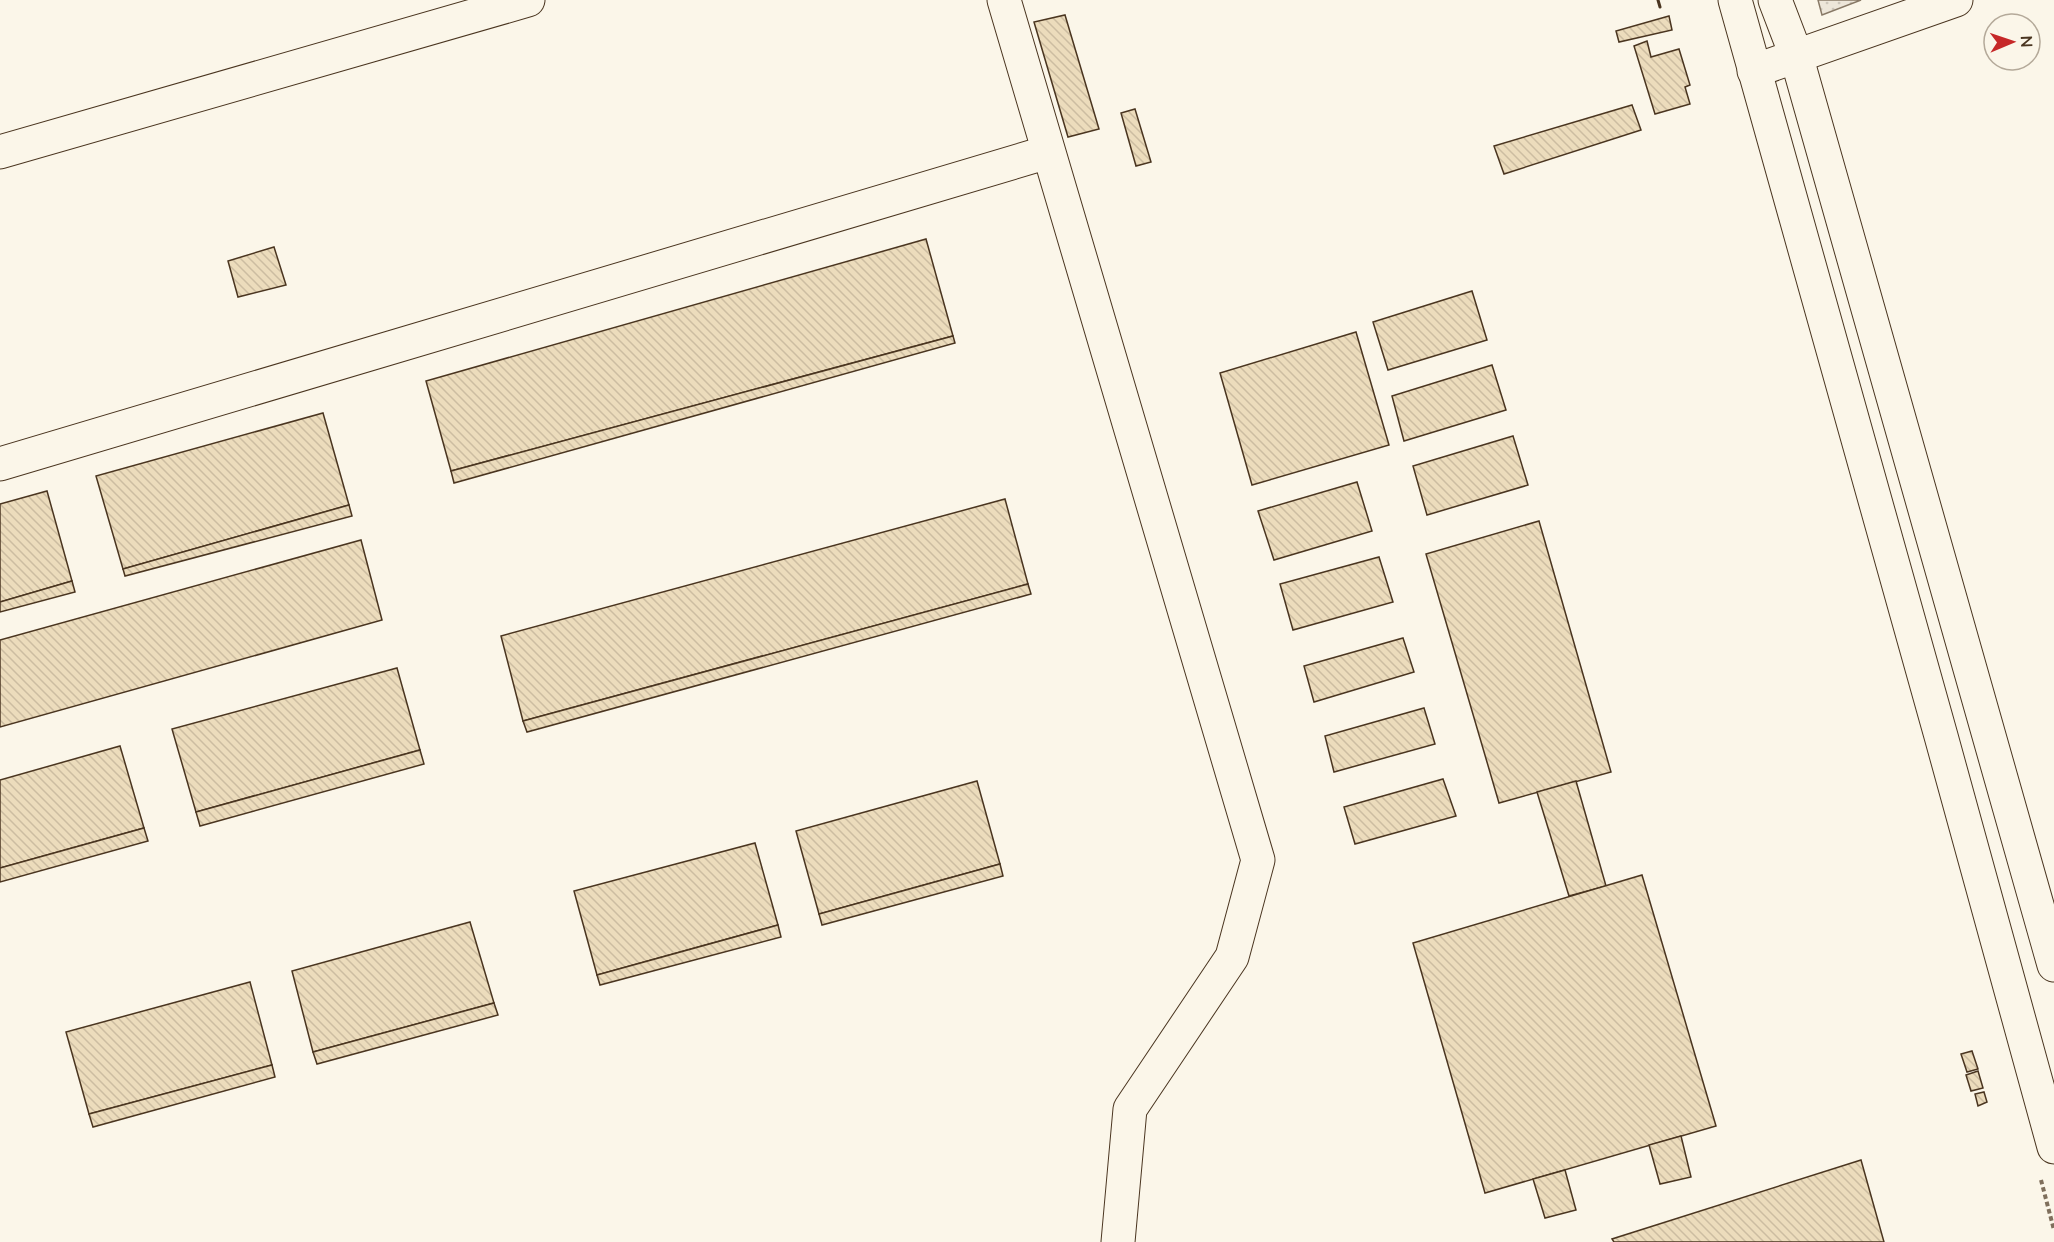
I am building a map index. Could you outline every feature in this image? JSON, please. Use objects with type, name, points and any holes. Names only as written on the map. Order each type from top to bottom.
[{"type":"main road","points":[[0,152],[528,0]]},
{"type":"main road","points":[[1004,0],[1258,860],[1232,957],[1130,1108],[1118,1242]]},
{"type":"main road","points":[[1735,0],[2054,1148]]},
{"type":"main road","points":[[1775,0],[1796,55],[2054,965]]},
{"type":"main road","points":[[1754,70],[1956,0]]},
{"type":"main road","points":[[0,464],[1048,152]]},
{"type":"shaded area","points":[[1818,0],[1861,0],[1822,15]]},
{"type":"building","points":[[1065,15],[1099,129],[1068,137],[1034,22]]},
{"type":"building","points":[[1669,16],[1672,30],[1619,42],[1616,31]]},
{"type":"building","points":[[1647,41],[1651,57],[1679,49],[1690,85],[1685,87],[1690,104],[1655,114],[1634,46]]},
{"type":"building","points":[[1632,105],[1641,130],[1504,174],[1494,146]]},
{"type":"building","points":[[1135,109],[1151,162],[1136,166],[1121,113]]},
{"type":"building","points":[[926,239],[953,336],[451,471],[426,381]]},
{"type":"building","points":[[274,247],[286,285],[238,297],[228,261]]},
{"type":"building","points":[[1472,291],[1487,340],[1388,370],[1373,322]]},
{"type":"building","points":[[1356,332],[1389,445],[1252,485],[1220,373]]},
{"type":"building","points":[[953,336],[955,343],[454,483],[451,471]]},
{"type":"building","points":[[1492,365],[1506,410],[1404,441],[1392,396]]},
{"type":"building","points":[[323,413],[349,505],[123,569],[96,476]]},
{"type":"building","points":[[1513,436],[1528,485],[1427,515],[1413,466]]},
{"type":"building","points":[[1357,482],[1372,531],[1274,560],[1258,511]]},
{"type":"building","points":[[47,491],[72,581],[0,602],[0,504]]},
{"type":"building","points":[[1005,499],[1028,584],[523,721],[501,636]]},
{"type":"building","points":[[349,505],[352,516],[125,576],[123,569]]},
{"type":"building","points":[[1539,521],[1611,772],[1499,803],[1426,554]]},
{"type":"building","points":[[361,540],[382,620],[0,727],[0,640]]},
{"type":"building","points":[[1379,557],[1393,602],[1293,630],[1280,584]]},
{"type":"building","points":[[72,581],[75,592],[0,612],[0,602]]},
{"type":"building","points":[[1028,584],[1031,594],[527,732],[523,721]]},
{"type":"building","points":[[1403,638],[1414,672],[1314,702],[1304,666]]},
{"type":"building","points":[[397,668],[420,750],[196,812],[172,729]]},
{"type":"building","points":[[1424,708],[1435,744],[1334,772],[1325,736]]},
{"type":"building","points":[[120,746],[144,828],[0,868],[0,780]]},
{"type":"building","points":[[420,750],[424,764],[200,826],[196,812]]},
{"type":"building","points":[[1443,779],[1456,816],[1355,844],[1344,807]]},
{"type":"building","points":[[977,781],[1000,864],[819,914],[796,831]]},
{"type":"building","points":[[1576,781],[1606,886],[1569,896],[1537,792]]},
{"type":"building","points":[[144,828],[148,841],[0,882],[0,868]]},
{"type":"building","points":[[755,843],[778,925],[597,975],[574,891]]},
{"type":"building","points":[[1000,864],[1003,876],[822,925],[819,914]]},
{"type":"building","points":[[1642,875],[1716,1126],[1485,1193],[1413,943]]},
{"type":"building","points":[[470,922],[494,1003],[313,1052],[292,971]]},
{"type":"building","points":[[778,925],[781,937],[600,985],[597,975]]},
{"type":"building","points":[[250,982],[272,1065],[89,1114],[66,1032]]},
{"type":"building","points":[[494,1003],[498,1015],[317,1064],[313,1052]]},
{"type":"building","points":[[1972,1051],[1978,1069],[1967,1072],[1961,1054]]},
{"type":"building","points":[[272,1065],[275,1077],[93,1127],[89,1114]]},
{"type":"building","points":[[1978,1071],[1983,1088],[1971,1091],[1966,1075]]},
{"type":"building","points":[[1984,1092],[1987,1102],[1978,1106],[1975,1094]]},
{"type":"building","points":[[1681,1136],[1691,1177],[1660,1184],[1649,1145]]},
{"type":"building","points":[[1861,1160],[1884,1242],[1614,1242],[1612,1239]]},
{"type":"building","points":[[1565,1170],[1576,1210],[1545,1218],[1533,1179]]},
{"type":"wall","points":[[1658,0],[1660,7]]}]
